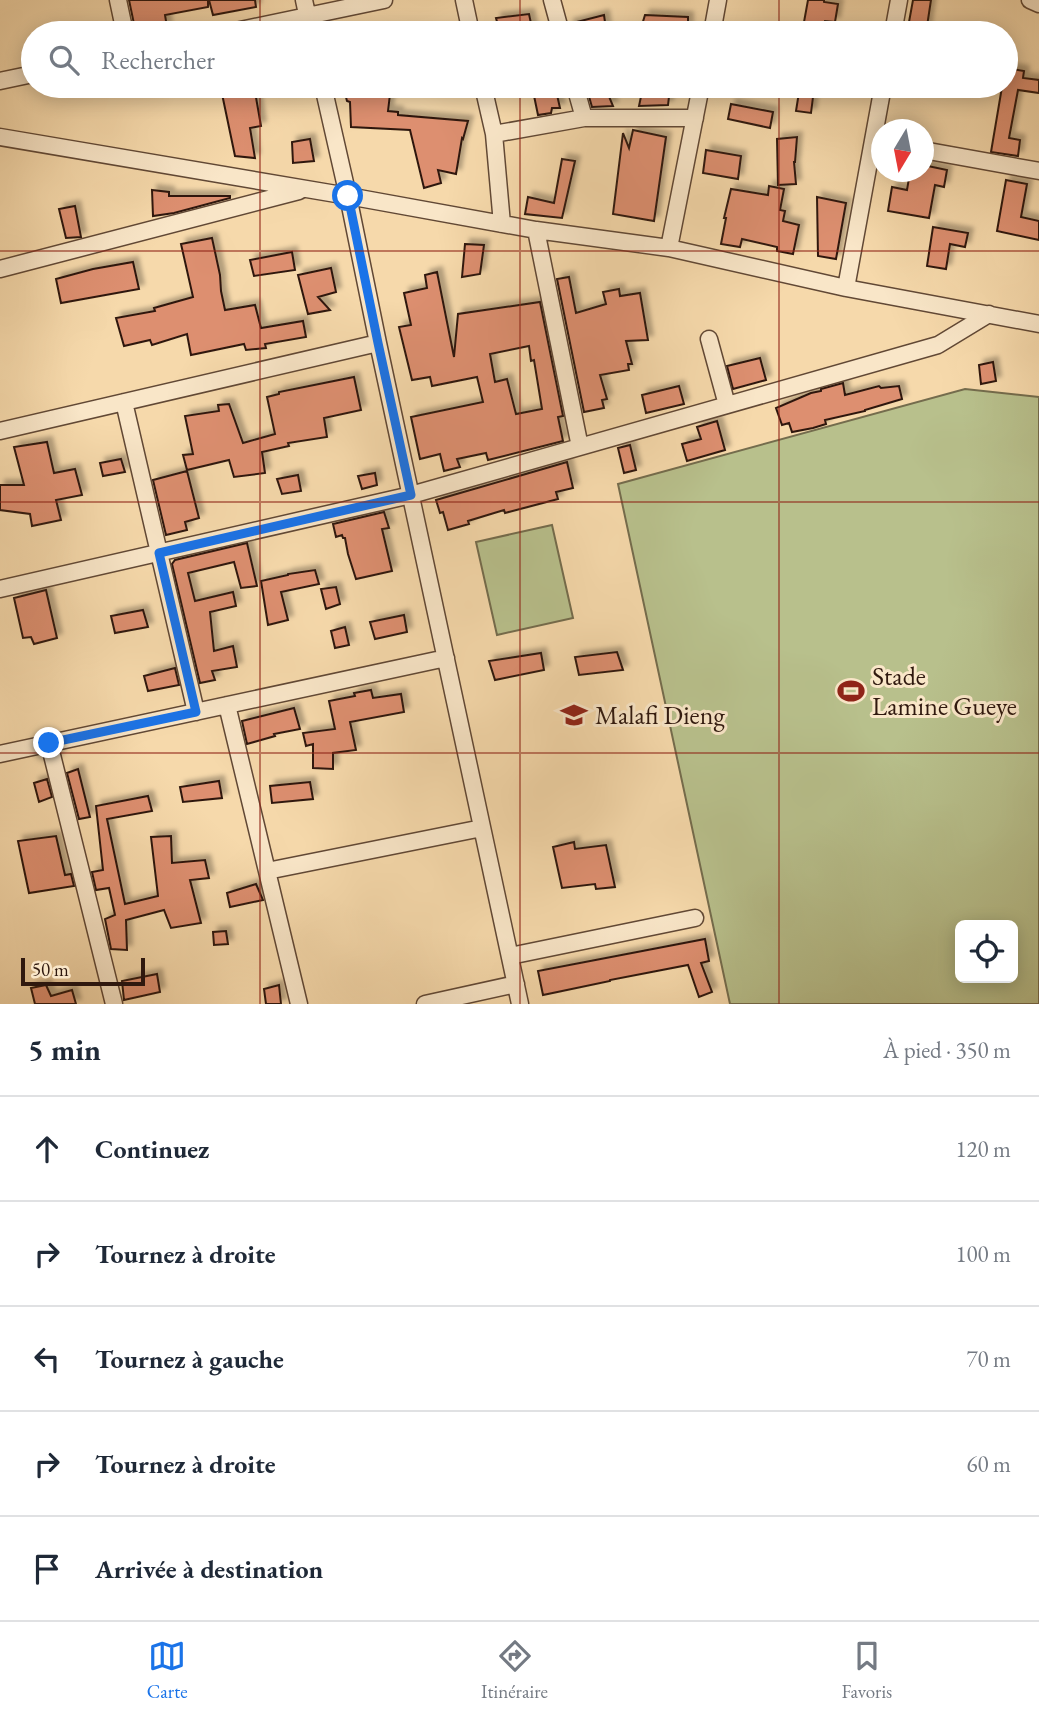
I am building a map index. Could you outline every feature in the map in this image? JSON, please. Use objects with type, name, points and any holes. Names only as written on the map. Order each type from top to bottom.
[{"type":"street","points":[[118,0],[122,21]]},
{"type":"street","points":[[264,21],[306,8],[384,0]]},
{"type":"street","points":[[464,0],[468,21]]},
{"type":"street","points":[[552,0],[558,21]]},
{"type":"street","points":[[714,21],[718,0]]},
{"type":"street","points":[[895,21],[899,0]]},
{"type":"street","points":[[1030,0],[1039,4]]},
{"type":"street","points":[[0,81],[21,77]]},
{"type":"street","points":[[326,98],[520,1004]]},
{"type":"street","points":[[486,98],[494,134],[502,224]]},
{"type":"street","points":[[578,98],[584,118]]},
{"type":"street","points":[[669,247],[699,98]]},
{"type":"street","points":[[879,119],[882,98]]},
{"type":"street","points":[[494,134],[584,118],[695,117]]},
{"type":"street","points":[[0,137],[536,230],[669,247],[846,288],[1039,324]]},
{"type":"street","points":[[934,152],[1039,171]]},
{"type":"street","points":[[846,288],[871,170]]},
{"type":"street","points":[[0,269],[306,189]]},
{"type":"street","points":[[536,230],[580,447]]},
{"type":"street","points":[[0,589],[411,495],[937,345],[989,314]]},
{"type":"street","points":[[709,340],[727,405]]},
{"type":"street","points":[[0,431],[378,343]]},
{"type":"street","points":[[124,402],[196,712]]},
{"type":"street","points":[[0,754],[446,658]]},
{"type":"street","points":[[227,705],[299,1004]]},
{"type":"street","points":[[49,743],[114,1004]]},
{"type":"street","points":[[267,871],[482,828]]},
{"type":"street","points":[[510,956],[695,918]]},
{"type":"street","points":[[425,1004],[516,984]]},
{"type":"green space","name":"Stade Lamine Gueye","points":[[965,389],[1039,397],[1039,1004],[730,1004],[618,484]]},
{"type":"green space","points":[[552,525],[573,618],[497,635],[476,542]]},
{"type":"building","points":[[129,0],[208,0],[208,7],[165,15],[166,21],[133,21]]},
{"type":"building","points":[[209,0],[255,0],[256,7],[213,15]]},
{"type":"building","points":[[808,0],[824,0],[838,4],[835,21],[804,21]]},
{"type":"building","points":[[913,0],[931,0],[928,21],[909,21]]},
{"type":"building","points":[[529,14],[530,21],[497,21],[496,18]]},
{"type":"building","points":[[604,15],[605,21],[581,21]]},
{"type":"building","points":[[645,15],[688,17],[688,21],[643,21]]},
{"type":"building","points":[[1018,70],[1024,71],[1023,78],[1039,80],[1039,93],[1018,90]]},
{"type":"building","points":[[223,98],[256,98],[261,126],[250,128],[255,158],[235,156]]},
{"type":"building","points":[[346,98],[390,98],[388,111],[398,112],[398,115],[468,121],[456,174],[438,170],[441,183],[424,188],[410,130],[351,127],[350,102]]},
{"type":"building","points":[[534,98],[558,98],[560,108],[552,108],[551,113],[538,115]]},
{"type":"building","points":[[589,98],[610,98],[613,106],[592,107]]},
{"type":"building","points":[[641,98],[669,98],[668,105],[639,106]]},
{"type":"building","points":[[798,98],[813,98],[811,113],[796,111]]},
{"type":"building","points":[[1000,98],[1016,98],[1009,138],[1020,140],[1018,156],[991,152]]},
{"type":"building","points":[[731,104],[773,112],[770,128],[728,119]]},
{"type":"building","points":[[633,130],[666,137],[654,221],[613,214],[623,133],[629,148]]},
{"type":"building","points":[[797,137],[794,162],[796,184],[778,185],[777,139]]},
{"type":"building","points":[[310,139],[314,161],[293,163],[292,142]]},
{"type":"building","points":[[706,150],[741,156],[738,179],[703,173]]},
{"type":"building","points":[[562,159],[575,161],[562,218],[525,214],[528,197],[554,203]]},
{"type":"building","points":[[934,167],[947,170],[944,187],[935,185],[929,218],[888,211],[892,187],[907,190],[908,182],[934,182]]},
{"type":"building","points":[[1006,180],[1027,184],[1021,217],[1039,221],[1039,240],[997,231]]},
{"type":"building","points":[[769,186],[784,189],[780,210],[785,211],[783,221],[799,225],[793,254],[777,251],[777,247],[742,239],[740,247],[721,244],[731,189],[768,195]]},
{"type":"building","points":[[152,190],[169,192],[169,196],[230,198],[153,216]]},
{"type":"building","points":[[817,197],[846,203],[836,259],[818,256]]},
{"type":"building","points":[[75,206],[81,237],[66,238],[59,209]]},
{"type":"building","points":[[933,227],[968,233],[965,247],[950,244],[946,269],[927,266]]},
{"type":"building","points":[[212,238],[225,310],[255,305],[261,328],[303,321],[306,337],[265,344],[266,348],[246,350],[244,344],[191,355],[187,334],[152,345],[150,340],[124,346],[116,318],[155,311],[154,308],[193,297],[181,244]]},
{"type":"building","points":[[465,244],[484,245],[480,274],[462,277]]},
{"type":"building","points":[[292,252],[295,270],[254,276],[250,260]]},
{"type":"building","points":[[133,262],[139,289],[61,303],[56,279]]},
{"type":"building","points":[[331,268],[336,292],[318,297],[330,310],[308,314],[298,275]]},
{"type":"building","points":[[437,272],[454,357],[458,314],[540,302],[563,416],[558,417],[563,441],[488,460],[486,453],[457,459],[460,467],[444,471],[440,454],[420,459],[411,417],[483,402],[477,377],[432,386],[430,377],[412,380],[399,327],[411,325],[404,293],[427,288],[425,275]],"holes":[[[529,346],[531,361],[534,360],[542,409],[516,414],[507,379],[495,382],[490,354]]]},
{"type":"building","points":[[569,277],[576,313],[606,304],[603,292],[619,289],[620,296],[640,293],[648,340],[626,341],[632,364],[628,364],[629,370],[600,375],[607,399],[602,400],[604,408],[584,412],[557,279]]},
{"type":"building","points":[[760,358],[766,380],[733,389],[727,366]]},
{"type":"building","points":[[993,362],[996,381],[981,384],[979,365]]},
{"type":"building","points":[[354,377],[361,410],[324,418],[327,437],[288,443],[289,446],[262,452],[265,473],[234,477],[229,460],[187,470],[183,455],[193,454],[185,416],[219,411],[218,405],[229,404],[243,443],[275,434],[267,397],[279,392]]},
{"type":"building","points":[[843,383],[845,395],[879,386],[899,386],[902,399],[825,420],[826,424],[813,428],[792,432],[789,423],[782,425],[776,408]]},
{"type":"building","points":[[679,386],[684,404],[646,413],[642,395]]},
{"type":"building","points":[[717,421],[725,450],[687,461],[682,444],[701,439],[697,427]]},
{"type":"building","points":[[47,442],[54,473],[75,469],[82,495],[56,500],[61,520],[32,526],[30,514],[0,510],[0,485],[24,485],[14,447]]},
{"type":"building","points":[[630,445],[636,470],[624,473],[618,448]]},
{"type":"building","points":[[121,459],[125,472],[103,476],[100,463]]},
{"type":"building","points":[[567,462],[573,488],[556,492],[558,499],[505,513],[504,510],[448,530],[436,500]]},
{"type":"building","points":[[187,471],[199,518],[185,522],[187,530],[166,535],[153,480]]},
{"type":"building","points":[[375,473],[377,485],[362,489],[358,476]]},
{"type":"building","points":[[298,475],[301,491],[282,494],[277,479]]},
{"type":"building","points":[[384,512],[389,528],[382,529],[392,571],[356,579],[345,538],[342,535],[336,537],[333,524]]},
{"type":"building","points":[[247,543],[257,586],[241,588],[234,562],[188,573],[195,601],[233,592],[236,606],[210,612],[214,651],[233,646],[237,667],[212,671],[215,680],[200,683],[172,564],[175,560]]},
{"type":"building","points":[[315,570],[319,584],[281,592],[288,620],[268,625],[261,581]]},
{"type":"building","points":[[336,587],[340,604],[326,609],[321,589]]},
{"type":"building","points":[[46,590],[57,638],[34,644],[31,637],[23,638],[14,598]]},
{"type":"building","points":[[143,610],[148,627],[115,633],[111,616]]},
{"type":"building","points":[[404,615],[407,632],[375,639],[370,622]]},
{"type":"building","points":[[345,627],[349,645],[335,648],[331,631]]},
{"type":"building","points":[[617,652],[623,670],[579,675],[575,657]]},
{"type":"building","points":[[541,653],[544,670],[495,680],[489,661]]},
{"type":"building","points":[[175,668],[179,685],[148,691],[144,676]]},
{"type":"building","points":[[371,690],[373,698],[401,694],[404,712],[350,722],[356,750],[333,753],[333,769],[313,768],[313,744],[306,746],[303,733],[335,729],[329,701]]},
{"type":"building","points":[[294,708],[300,729],[274,734],[275,736],[247,744],[242,721]]},
{"type":"building","points":[[78,769],[90,817],[79,819],[67,773]]},
{"type":"building","points":[[47,779],[52,797],[39,802],[34,783]]},
{"type":"building","points":[[219,781],[222,798],[183,802],[180,787]]},
{"type":"building","points":[[310,782],[313,799],[272,803],[270,786]]},
{"type":"building","points":[[148,796],[152,811],[107,819],[125,904],[158,896],[151,837],[171,836],[172,863],[205,860],[209,878],[190,880],[201,923],[171,928],[164,910],[126,920],[127,950],[111,949],[105,919],[115,915],[109,888],[96,890],[92,872],[103,870],[96,806]]},
{"type":"building","points":[[56,836],[65,875],[71,874],[74,886],[29,893],[18,841]]},
{"type":"building","points":[[574,842],[575,849],[606,845],[615,887],[596,889],[595,884],[562,888],[553,847]]},
{"type":"building","points":[[256,884],[263,900],[230,907],[227,893]]},
{"type":"building","points":[[226,931],[228,944],[214,945],[213,932]]},
{"type":"building","points":[[705,939],[709,961],[701,963],[712,992],[699,997],[688,965],[543,995],[538,971]]},
{"type":"building","points":[[157,974],[160,992],[124,1000],[122,981]]},
{"type":"building","points":[[46,985],[51,996],[72,990],[76,1004],[35,1004],[31,988]]},
{"type":"building","points":[[279,985],[281,1004],[266,1004],[264,989]]},
{"type":"place","name":"Stade Lamine Gueye","points":[[851,691]]},
{"type":"place","name":"Malafi Dieng","points":[[574,715]]},
{"type":"route","points":[[49,743],[196,712],[159,553],[411,495],[348,196]]}]
